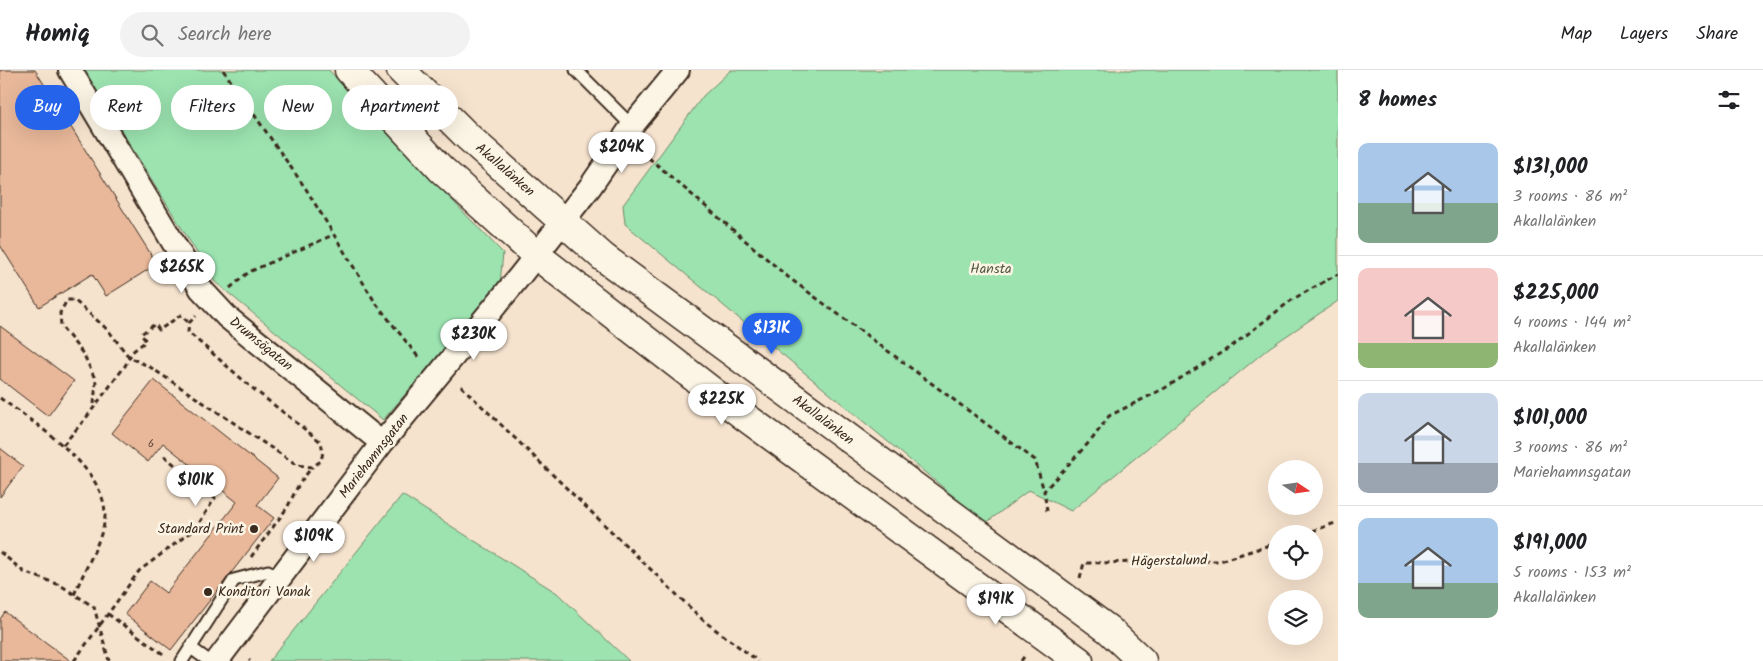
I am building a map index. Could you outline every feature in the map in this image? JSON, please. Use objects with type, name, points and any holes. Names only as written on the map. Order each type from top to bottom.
[{"type":"main road","points":[[349,70],[441,169],[536,255],[744,416],[1079,661]]},
{"type":"main road","name":"Akallalänken","points":[[401,70],[467,136],[603,257],[1109,630],[1142,661]]},
{"type":"street","name":"Drumsögatan","points":[[70,70],[201,289],[227,317],[382,443]]},
{"type":"street","points":[[536,255],[678,70]]},
{"type":"street","name":"Mariehamnsgatan","points":[[217,661],[382,443],[536,255]]},
{"type":"lane","points":[[576,70],[629,132]]},
{"type":"lane","points":[[176,660],[191,648],[234,580],[268,571],[279,579]]},
{"type":"lane","points":[[191,648],[209,661]]},
{"type":"path","points":[[223,70],[306,189],[375,302],[419,358]]},
{"type":"path","points":[[629,132],[788,277],[1034,460],[1044,491],[1047,511]]},
{"type":"path","points":[[224,293],[249,272],[333,235]]},
{"type":"path","points":[[1044,491],[1093,438],[1109,416],[1165,388],[1232,346],[1294,299],[1338,274]]},
{"type":"path","points":[[94,404],[96,381],[84,356],[61,326],[60,313],[67,300],[74,300],[86,308],[108,330],[129,357],[150,367],[297,465],[312,467]]},
{"type":"path","points":[[62,444],[86,418],[94,404],[125,366],[132,352],[146,341],[141,334],[155,324],[159,330],[181,315],[189,323]]},
{"type":"path","points":[[196,316],[189,323],[188,332],[251,388],[321,442],[323,452],[321,461],[312,467],[299,484],[287,508],[247,563],[249,576]]},
{"type":"path","points":[[461,386],[704,622],[758,661]]},
{"type":"path","points":[[0,398],[62,444],[94,479],[104,508],[103,527],[74,595]]},
{"type":"path","points":[[74,661],[140,571],[196,528],[216,498],[163,455]]},
{"type":"path","points":[[1323,527],[1338,522]]},
{"type":"path","name":"Hägerstalund","points":[[1079,586],[1084,563],[1220,561],[1268,546]]},
{"type":"path","points":[[0,552],[24,572],[60,584],[94,607],[109,661]]},
{"type":"path","points":[[108,614],[176,660]]},
{"type":"path","points":[[1021,661],[1026,654]]},
{"type":"green space","points":[[84,70],[329,70],[342,85],[342,130],[384,130],[503,253],[500,284],[383,420],[215,282],[121,130],[161,130],[161,85],[93,85]]},
{"type":"green space","name":"Hansta","points":[[731,70],[1338,70],[1338,301],[1270,347],[1071,511],[1029,490],[986,523],[625,224],[623,205],[703,96]]},
{"type":"green space","points":[[402,495],[557,593],[629,661],[269,661]]},
{"type":"building","points":[[0,70],[35,70],[44,85],[15,85],[15,130],[73,130],[157,264],[106,296],[92,274],[39,307],[0,245]]},
{"type":"building","points":[[0,326],[74,381],[48,416],[0,379]]},
{"type":"building","points":[[154,380],[278,478],[257,505],[274,518],[171,650],[125,614],[150,581],[166,593],[237,502],[163,443],[148,462],[112,433]]},
{"type":"building","points":[[0,448],[23,466],[0,497]]},
{"type":"building","points":[[5,612],[71,661],[0,661],[0,619]]},
{"type":"place","name":"Standard Print","points":[[254,529]]},
{"type":"place","name":"Konditori Vanak","points":[[208,592]]}]
